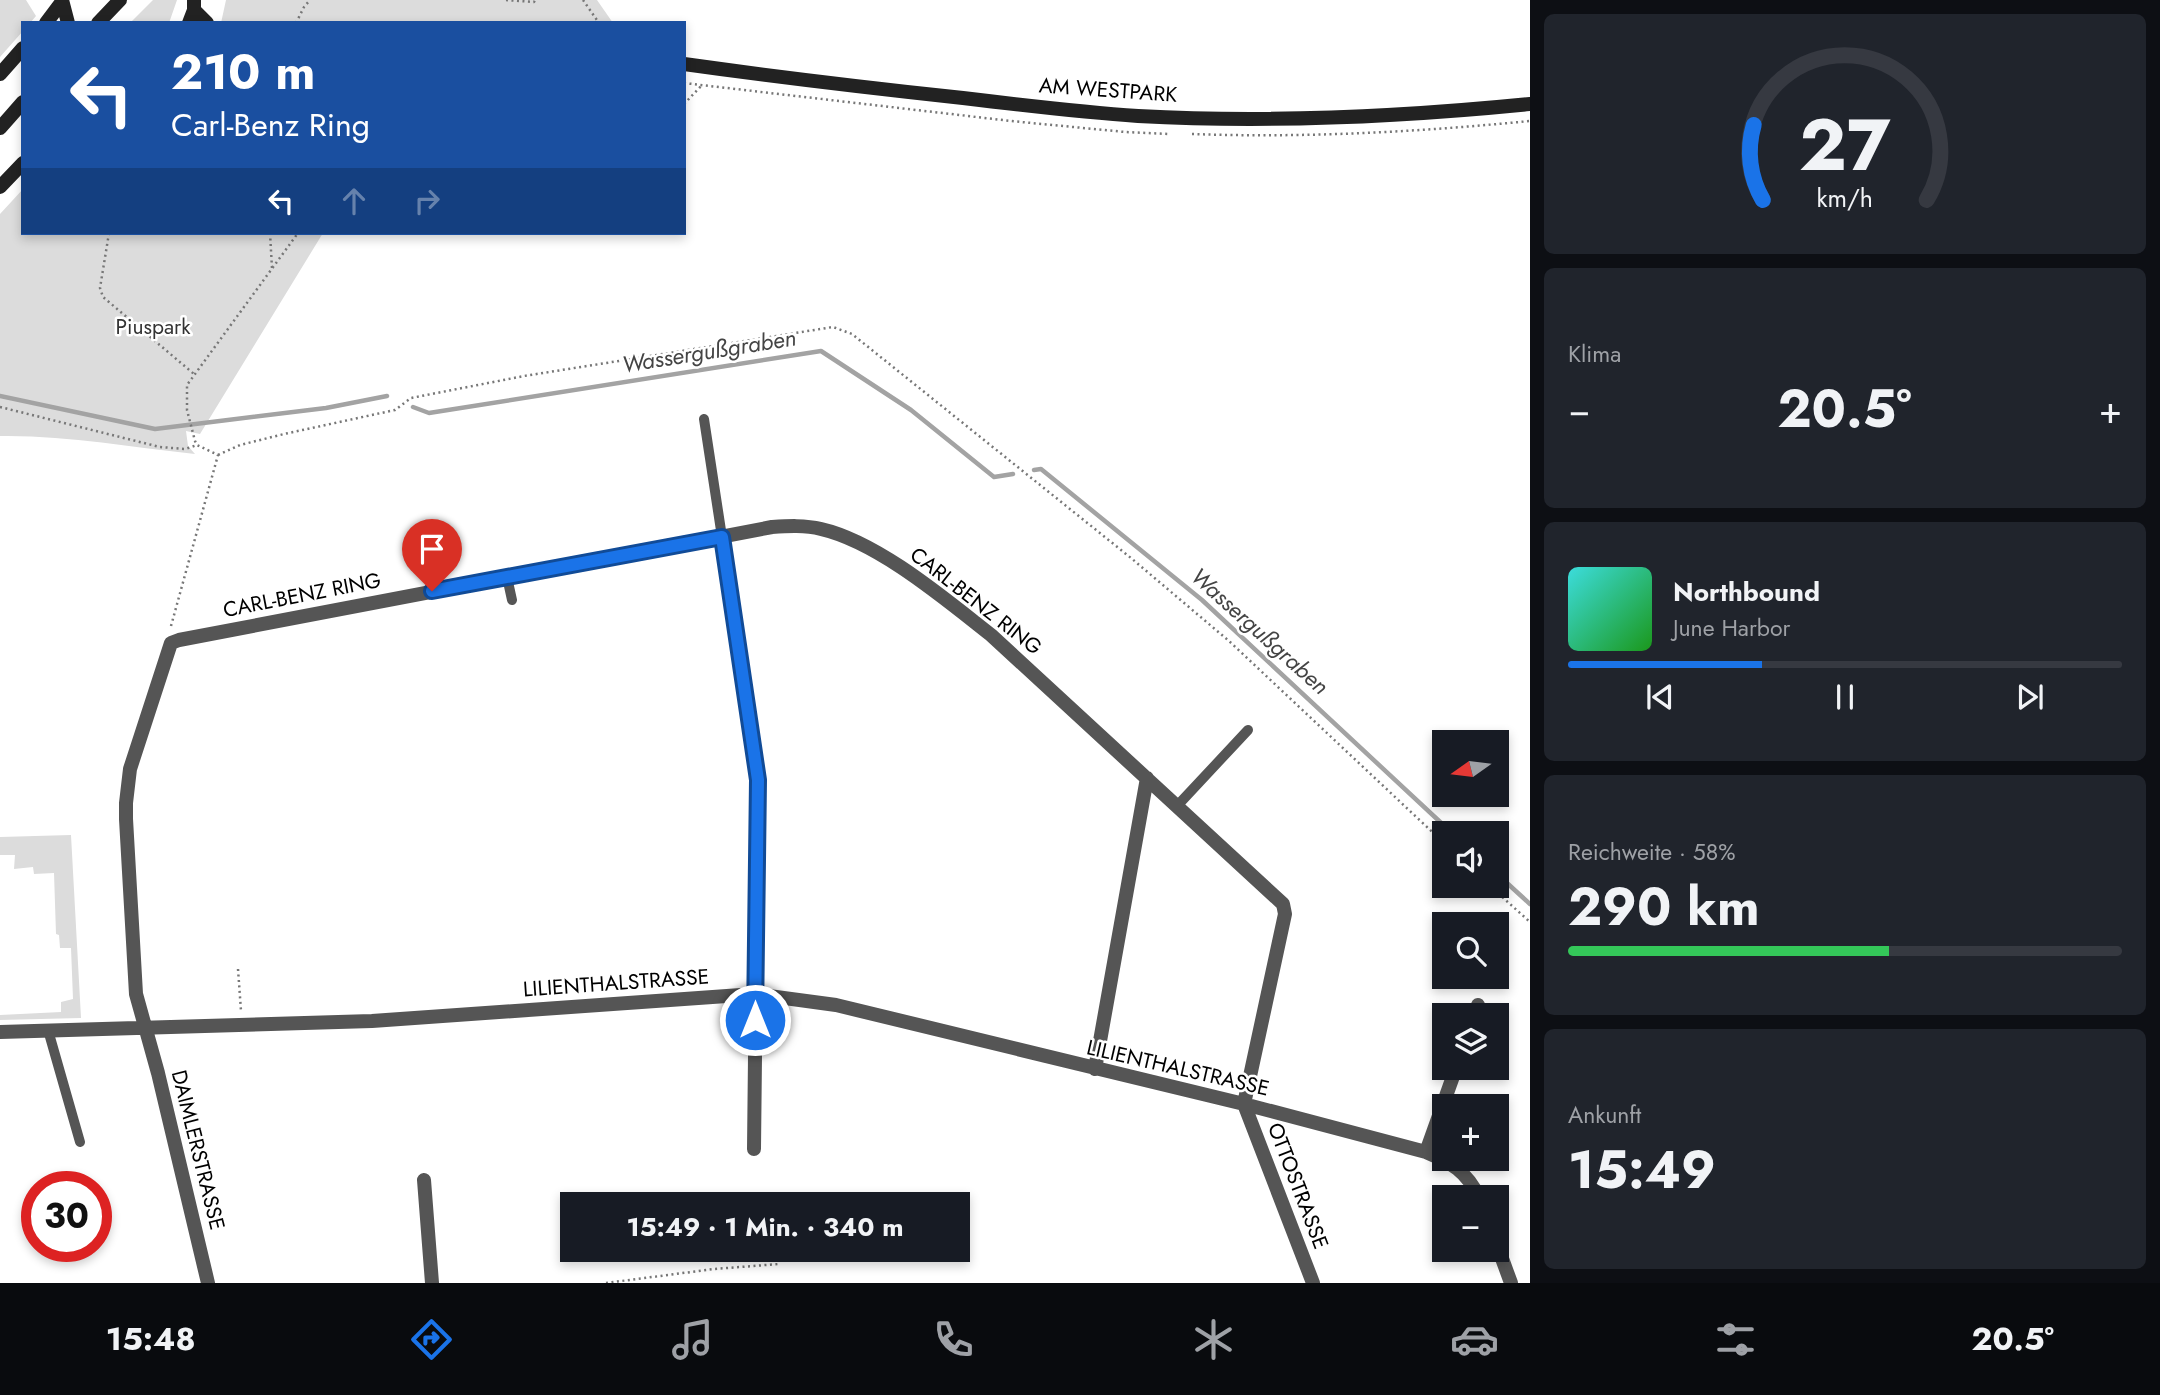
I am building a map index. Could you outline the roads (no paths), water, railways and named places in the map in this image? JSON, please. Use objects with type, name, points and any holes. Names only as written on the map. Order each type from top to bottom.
[{"type":"main road","points":[[100,21],[120,0]]},
{"type":"main road","points":[[62,2],[66,21]]},
{"type":"main road","points":[[48,21],[62,2]]},
{"type":"main road","points":[[0,74],[21,50]]},
{"type":"main road","name":"AM WESTPARK","points":[[686,64],[892,90],[1138,116],[1283,119],[1416,114],[1530,104]]},
{"type":"main road","points":[[0,128],[21,104]]},
{"type":"main road","points":[[0,187],[21,165]]},
{"type":"street","name":"CARL-BENZ RING","points":[[144,1027],[136,993],[126,803],[130,769],[171,643],[333,617],[508,577],[772,527],[819,528],[860,544],[903,568],[991,635],[1283,904],[1285,910],[1244,1104]]},
{"type":"street","points":[[722,537],[758,780],[754,1149]]},
{"type":"street","points":[[1095,1069],[1147,778]]},
{"type":"street","name":"LILIENTHALSTRASSE","points":[[0,1032],[372,1021],[755,994],[836,1005],[1244,1104],[1426,1152],[1461,1170],[1471,1185]]},
{"type":"street","name":"DAIMLERSTRASSE","points":[[144,1027],[158,1073],[208,1283]]},
{"type":"street","points":[[1426,1152],[1452,1080]]},
{"type":"street","name":"OTTOSTRASSE","points":[[1244,1104],[1313,1283]]},
{"type":"street","points":[[424,1180],[432,1283]]},
{"type":"street","points":[[1503,1262],[1511,1283]]},
{"type":"lane","points":[[704,419],[722,537]]},
{"type":"lane","points":[[508,577],[512,600]]},
{"type":"lane","points":[[1177,806],[1248,730]]},
{"type":"lane","points":[[48,1030],[80,1142]]},
{"type":"waterway","name":"Wassergußgraben","points":[[413,407],[429,413],[821,351],[911,410],[994,477],[1013,474]]},
{"type":"waterway","name":"Wassergußgraben","points":[[0,396],[155,429],[326,408],[387,396]]},
{"type":"waterway","name":"Wassergußgraben","points":[[1034,470],[1041,469],[1202,600],[1439,821]]},
{"type":"waterway","name":"Wassergußgraben","points":[[1509,885],[1530,904]]},
{"type":"park label","name":"Piuspark","points":[[153,327]]}]
